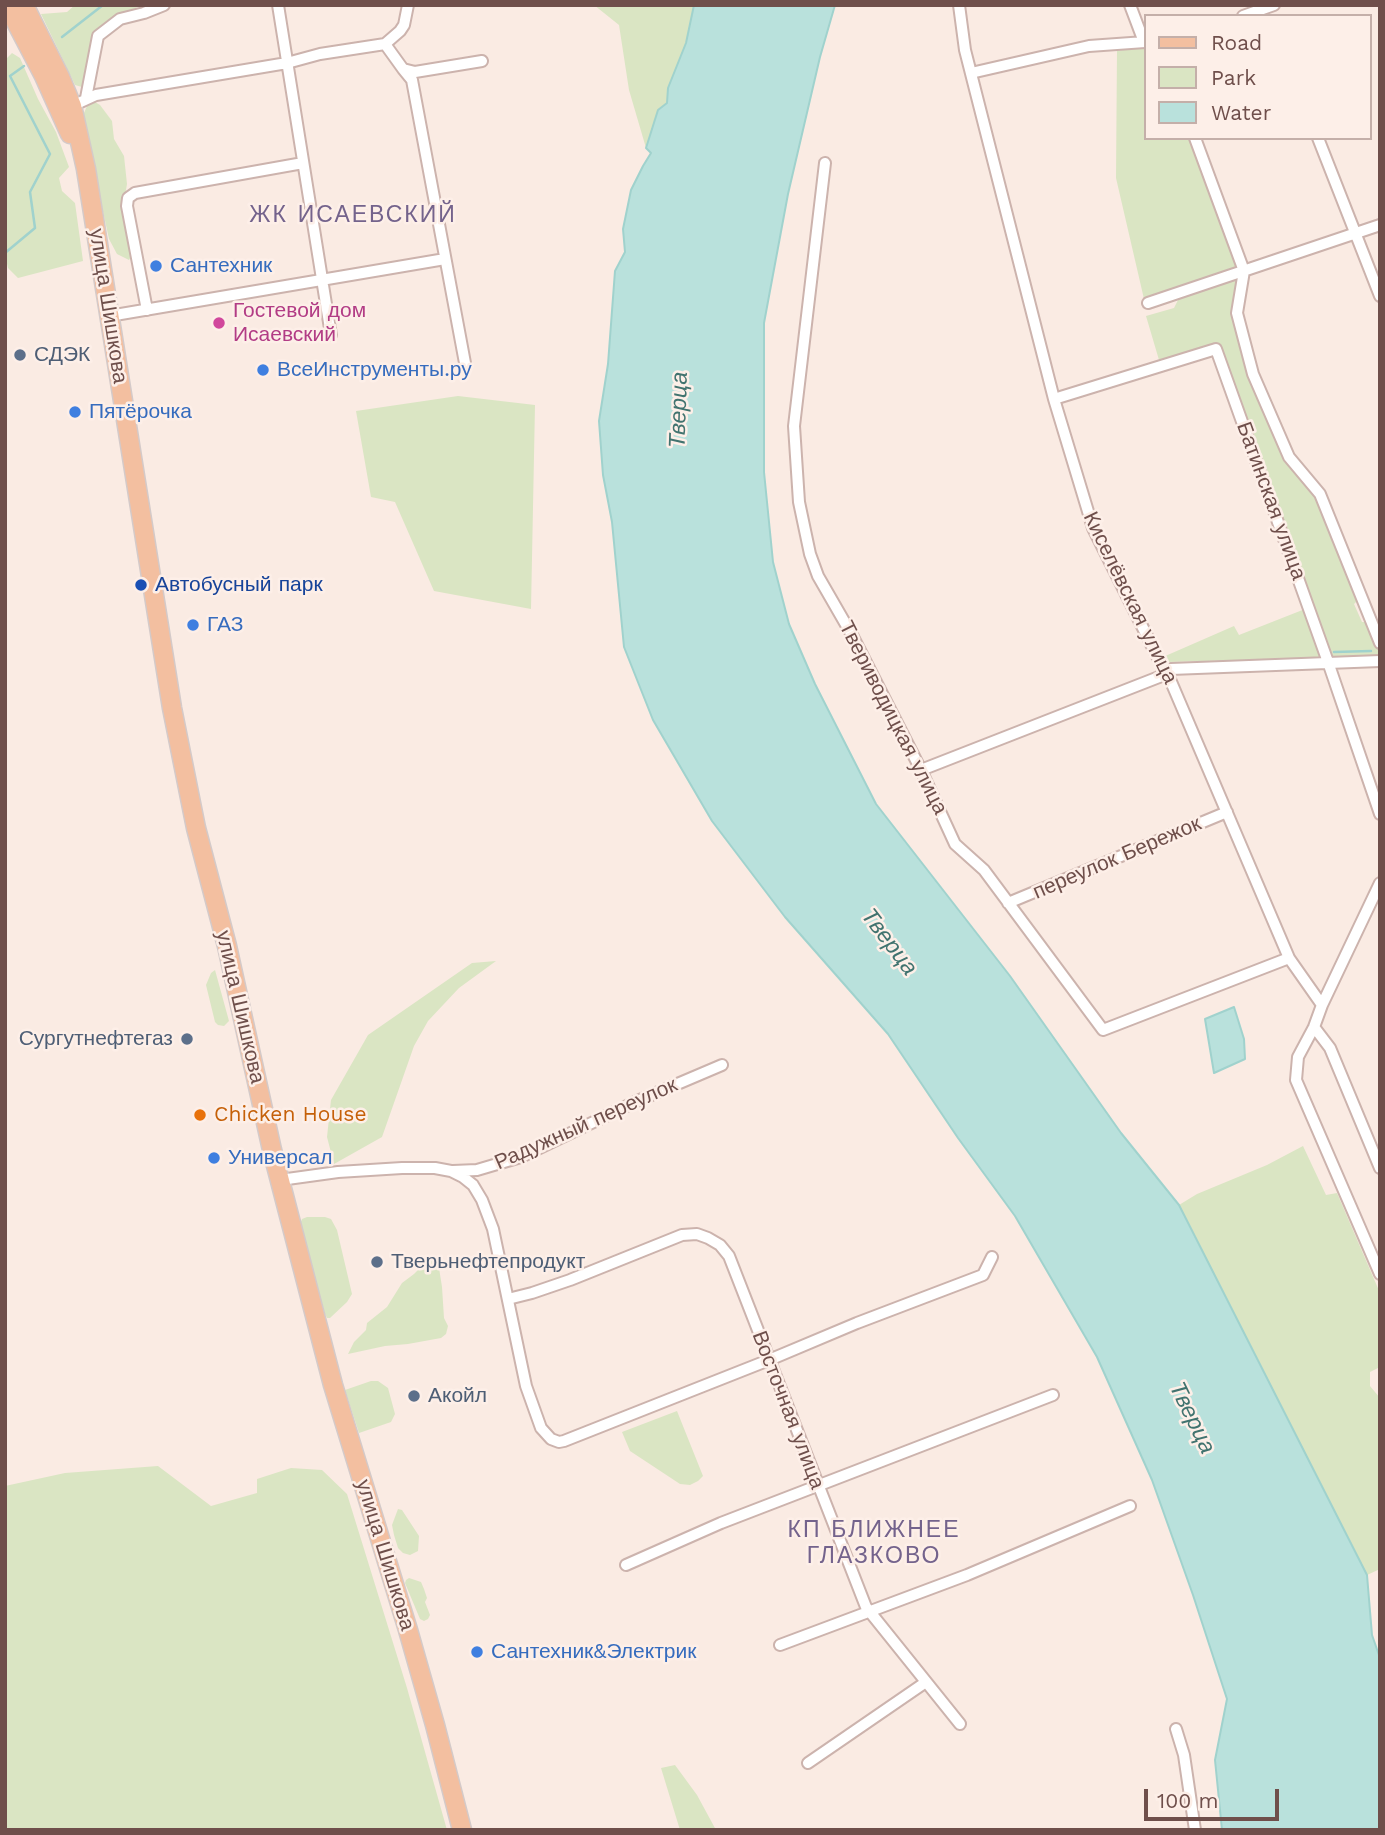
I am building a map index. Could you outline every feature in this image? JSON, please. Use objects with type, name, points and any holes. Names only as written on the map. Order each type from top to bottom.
[{"type":"main road","name":"улица Шишкова","points":[[8,5],[86,169]]},
{"type":"main road","name":"улица Шишкова","points":[[24,5],[60,76],[79,102],[86,169],[172,708],[196,828],[227,946],[280,1180],[333,1385],[411,1642],[462,1830]]},
{"type":"street","points":[[79,102],[98,36],[120,19],[164,5]]},
{"type":"street","points":[[278,5],[331,335]]},
{"type":"street","points":[[79,102],[110,93],[385,44],[400,31],[408,5]]},
{"type":"street","name":"Киселёвская улица","points":[[959,5],[965,50],[1054,398],[1093,528],[1166,670],[1289,958],[1322,1006]]},
{"type":"street","points":[[971,74],[1088,47],[1144,42],[1130,5]]},
{"type":"street","points":[[1252,14],[1269,10]]},
{"type":"street","points":[[385,44],[412,79],[465,363]]},
{"type":"street","points":[[403,69],[415,72],[482,61]]},
{"type":"street","name":"Батинская улица","points":[[1196,140],[1244,271],[1237,313],[1253,374],[1289,457],[1320,494],[1380,643]]},
{"type":"street","points":[[1319,140],[1380,296]]},
{"type":"street","points":[[147,310],[127,206],[128,198],[135,193],[303,163]]},
{"type":"street","name":"Твериводицкая улица","points":[[825,163],[794,426],[799,502],[810,554],[818,576],[852,635],[955,844],[984,870],[1103,1030],[1289,958]]},
{"type":"street","points":[[1148,303],[1380,225]]},
{"type":"street","points":[[109,316],[445,259]]},
{"type":"street","name":"Батинская улица","points":[[1054,398],[1216,349],[1380,814]]},
{"type":"street","points":[[920,770],[1159,677],[1166,670],[1380,661]]},
{"type":"street","name":"переулок Бережок","points":[[1008,903],[1227,812]]},
{"type":"street","points":[[1380,883],[1298,1057],[1296,1080],[1380,1274]]},
{"type":"street","points":[[1314,1027],[1330,1048],[1380,1168]]},
{"type":"street","name":"Радужный переулок","points":[[280,1180],[338,1172],[402,1168],[477,1170],[521,1157],[635,1102],[722,1065]]},
{"type":"street","points":[[447,1171],[463,1177],[473,1185],[482,1200],[496,1238],[526,1385],[541,1428],[555,1440],[564,1441],[983,1275],[992,1257]]},
{"type":"street","name":"Восточная улица","points":[[508,1299],[570,1280],[682,1235],[697,1234],[720,1245],[729,1256],[868,1611],[960,1724]]},
{"type":"street","points":[[626,1565],[721,1523],[1053,1395]]},
{"type":"street","points":[[780,1645],[967,1575],[1130,1506]]},
{"type":"street","points":[[808,1763],[926,1682]]},
{"type":"street","points":[[1176,1729],[1184,1755],[1195,1830]]},
{"type":"green space","points":[[75,5],[141,5],[111,21],[96,34],[87,83],[82,87],[75,85],[41,14],[67,12]]},
{"type":"green space","points":[[594,5],[694,5],[686,43],[668,88],[667,103],[658,110],[646,148],[629,90],[619,25]]},
{"type":"green space","points":[[1144,46],[1144,140],[1193,140],[1237,262],[1237,271],[1174,293],[1144,299],[1116,178],[1117,51]]},
{"type":"green space","points":[[12,53],[20,58],[56,132],[69,167],[59,178],[62,191],[75,203],[83,261],[18,278],[8,268],[5,255],[5,60]]},
{"type":"green space","points":[[95,102],[112,121],[114,139],[124,156],[127,184],[125,196],[134,252],[129,260],[117,254],[109,239],[84,124],[87,106]]},
{"type":"green space","points":[[1240,277],[1234,313],[1287,457],[1318,497],[1344,562],[1357,601],[1354,604],[1362,622],[1366,622],[1380,648],[1380,657],[1332,658],[1218,347],[1164,364],[1159,360],[1146,316],[1174,308],[1183,296]]},
{"type":"green space","points":[[458,396],[535,405],[531,609],[434,591],[395,502],[371,497],[356,411]]},
{"type":"green space","points":[[1305,609],[1323,657],[1321,658],[1164,660],[1163,657],[1234,626],[1239,635]]},
{"type":"green space","points":[[496,961],[459,988],[428,1021],[414,1046],[382,1137],[334,1164],[327,1137],[331,1100],[368,1035],[472,963]]},
{"type":"green space","points":[[215,970],[229,1021],[224,1026],[215,1022],[206,985]]},
{"type":"green space","points":[[1303,1146],[1326,1195],[1337,1193],[1380,1293],[1380,1367],[1370,1372],[1370,1386],[1380,1398],[1380,1569],[1367,1575],[1179,1205],[1197,1194],[1267,1165]]},
{"type":"green space","points":[[302,1219],[331,1219],[337,1230],[352,1294],[330,1318],[325,1314],[300,1224]]},
{"type":"green space","points":[[434,1255],[439,1268],[444,1318],[448,1326],[446,1334],[441,1338],[348,1354],[354,1342],[366,1330],[367,1323],[387,1307],[402,1283],[422,1266],[423,1260]]},
{"type":"green space","points":[[378,1381],[388,1388],[395,1414],[391,1422],[359,1433],[345,1390]]},
{"type":"green space","points":[[677,1411],[703,1476],[690,1485],[680,1484],[630,1451],[622,1432]]},
{"type":"green space","points":[[158,1466],[211,1506],[257,1493],[257,1479],[291,1468],[322,1470],[347,1494],[407,1688],[447,1830],[5,1830],[5,1486],[65,1473]]},
{"type":"green space","points":[[398,1509],[402,1510],[419,1536],[418,1551],[410,1555],[398,1548],[394,1535],[392,1525]]},
{"type":"green space","points":[[409,1578],[421,1582],[424,1589],[430,1615],[424,1621],[420,1619],[405,1583]]},
{"type":"green space","points":[[675,1765],[697,1795],[716,1830],[680,1830],[661,1768]]},
{"type":"water","name":"Тверца","points":[[694,5],[835,5],[788,194],[764,323],[764,472],[773,562],[789,624],[815,684],[876,804],[1010,976],[1121,1133],[1179,1205],[1367,1575],[1372,1635],[1380,1658],[1380,1830],[1222,1830],[1215,1760],[1227,1699],[1152,1480],[1097,1357],[1015,1216],[958,1138],[888,1034],[785,917],[712,821],[653,720],[624,647],[599,421],[608,364],[615,271],[625,252],[623,229],[631,190],[651,153],[646,148],[658,110],[667,103],[668,88],[686,43]]},
{"type":"water","points":[[1234,1007],[1244,1039],[1245,1059],[1214,1073],[1205,1019]]},
{"type":"waterway","points":[[62,37],[103,5]]},
{"type":"waterway","points":[[5,253],[35,228],[30,192],[50,154],[10,76],[24,66]]},
{"type":"waterway","points":[[1334,652],[1371,651]]},
{"type":"place","name":"Сантехник","points":[[156,266]]},
{"type":"place","name":"Гостевой дом Исаевский","points":[[219,323]]},
{"type":"place","name":"СДЭК","points":[[20,355]]},
{"type":"place","name":"ВсеИнструменты.ру","points":[[263,370]]},
{"type":"place","name":"Пятёрочка","points":[[75,412]]},
{"type":"place","name":"Автобусный парк","points":[[141,585]]},
{"type":"place","name":"ГАЗ","points":[[193,625]]},
{"type":"place","name":"Сургутнефтегаз","points":[[187,1039]]},
{"type":"place","name":"Chicken House","points":[[200,1115]]},
{"type":"place","name":"Универсал","points":[[214,1158]]},
{"type":"place","name":"Тверьнефтепродукт","points":[[377,1262]]},
{"type":"place","name":"Акойл","points":[[414,1396]]},
{"type":"place","name":"Сантехник&Электрик","points":[[477,1652]]},
{"type":"district","name":"ЖК ИСАЕВСКИЙ","points":[[353,215]]},
{"type":"district","name":"КП БЛИЖНЕЕ ГЛАЗКОВО","points":[[874,1543]]}]
